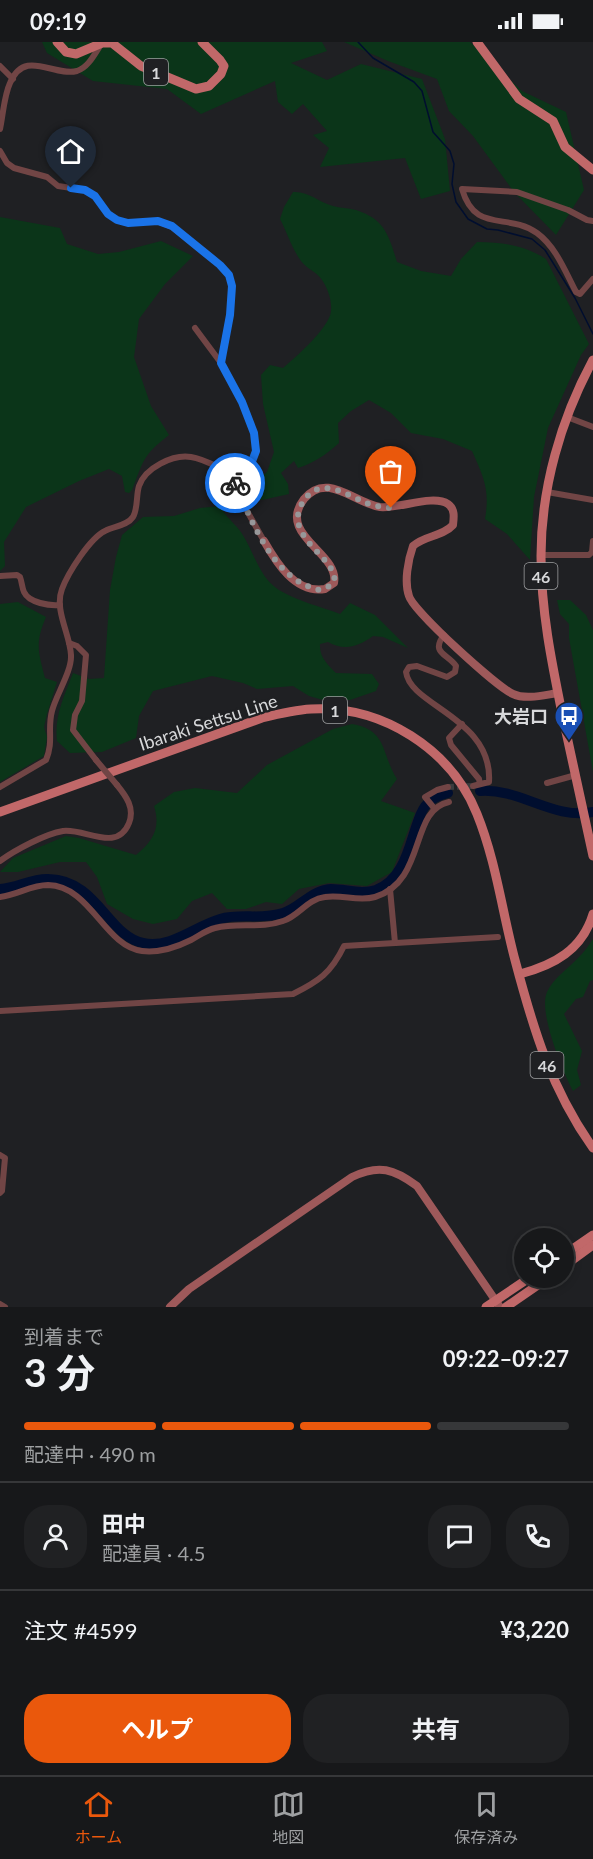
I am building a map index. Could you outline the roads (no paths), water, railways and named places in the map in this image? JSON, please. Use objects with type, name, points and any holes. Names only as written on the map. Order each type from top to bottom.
[{"type":"main road","points":[[57,42],[66,52],[76,54],[102,43]]},
{"type":"main road","name":"1","points":[[102,43],[112,43],[141,66],[196,89],[209,86],[221,74],[224,66],[202,42]]},
{"type":"main road","points":[[477,42],[519,99],[547,115],[553,121],[565,147],[593,171]]},
{"type":"main road","name":"46","points":[[593,360],[567,417],[556,450],[547,492],[541,555],[547,633],[593,856]]},
{"type":"main road","name":"Ibaraki Settsu Line","points":[[0,812],[280,713],[324,709],[351,712],[378,720],[403,730],[426,746],[448,766],[470,797],[490,853],[515,962],[520,974]]},
{"type":"main road","points":[[520,974],[538,970],[563,957],[576,946],[583,936],[593,914]]},
{"type":"main road","name":"46","points":[[520,974],[536,1033],[553,1079],[565,1105],[593,1148]]},
{"type":"main road","points":[[574,1248],[593,1235]]},
{"type":"main road","points":[[574,1259],[593,1245]]},
{"type":"main road","points":[[486,1307],[498,1304],[517,1288]]},
{"type":"main road","points":[[506,1307],[534,1288]]},
{"type":"street","points":[[0,129],[9,84],[21,69],[43,65],[77,71],[89,63],[102,43]]},
{"type":"street","points":[[0,66],[13,78]]},
{"type":"street","points":[[0,151],[7,163],[14,168],[47,177],[58,186],[85,190],[95,196],[108,214],[117,220],[128,223],[158,221],[172,226],[220,265],[229,275],[232,286],[230,315],[221,363]]},
{"type":"street","points":[[593,221],[517,192],[462,189],[470,209],[477,216],[530,228],[544,239],[557,257],[576,292],[580,294],[593,279]]},
{"type":"street","points":[[195,328],[221,363],[242,402],[254,433],[256,451],[251,464],[233,478]]},
{"type":"street","points":[[567,417],[593,427]]},
{"type":"street","points":[[0,787],[46,759],[52,742],[49,726],[51,712],[72,658],[60,605],[62,587],[88,546],[103,531],[131,519],[135,514],[139,486],[143,477],[154,467],[189,456],[229,472],[247,511],[277,563],[288,576],[309,587],[325,589],[334,582],[335,577],[332,568],[300,528],[298,519],[302,503],[313,491],[321,488],[338,489],[378,507],[402,507],[438,500],[448,504],[453,509],[453,525],[441,535],[422,540],[413,546],[406,584],[410,601],[498,684],[514,694],[534,696],[558,693]]},
{"type":"street","points":[[547,492],[593,500]]},
{"type":"street","points":[[541,555],[589,555],[592,552],[593,541]]},
{"type":"street","points":[[0,576],[17,575],[20,577],[24,593],[29,598],[50,606],[60,605]]},
{"type":"street","points":[[444,635],[438,642],[440,652],[453,661],[456,666],[455,672],[447,677],[417,666],[409,667],[405,672],[406,680],[462,724],[478,743],[484,756],[489,782],[477,785],[479,779],[451,745],[449,738],[462,724]]},
{"type":"street","points":[[0,861],[10,853],[62,831],[108,839],[118,836],[128,826],[132,812],[128,798],[73,730],[75,715],[82,701],[87,664],[86,655],[77,646],[69,643]]},
{"type":"street","points":[[547,783],[576,775]]},
{"type":"street","points":[[433,807],[424,797],[448,787]]},
{"type":"street","points":[[0,897],[12,896],[34,886],[50,885],[62,888],[74,894],[127,945],[143,951],[153,951],[179,945],[213,928],[283,921],[318,898],[331,896],[366,898],[390,889],[405,874],[433,807],[449,802]]},
{"type":"street","points":[[390,889],[395,943]]},
{"type":"street","points":[[0,1011],[293,994],[321,978],[335,965],[344,946],[498,937]]},
{"type":"street","points":[[0,1155],[5,1158],[0,1193]]},
{"type":"street","points":[[170,1307],[189,1289],[352,1177],[375,1169],[402,1174],[417,1186],[498,1304]]},
{"type":"street","points":[[0,1304],[5,1307]]},
{"type":"waterway","points":[[358,42],[373,58],[414,82],[422,91],[433,132],[450,151],[454,164],[452,184],[456,202],[468,219],[487,229],[532,239],[545,250],[575,298],[593,334]]},
{"type":"waterway","points":[[480,791],[509,794],[564,812],[593,812]]},
{"type":"waterway","points":[[0,889],[43,879],[65,882],[79,888],[91,898],[120,930],[131,938],[143,943],[163,943],[220,919],[283,913],[324,890],[365,892],[376,890],[392,879],[403,864],[424,808],[434,798],[448,793]]},
{"type":"tunnel","points":[[448,787],[473,786]]},
{"type":"place","name":"大岩口","points":[[569,742]]}]
